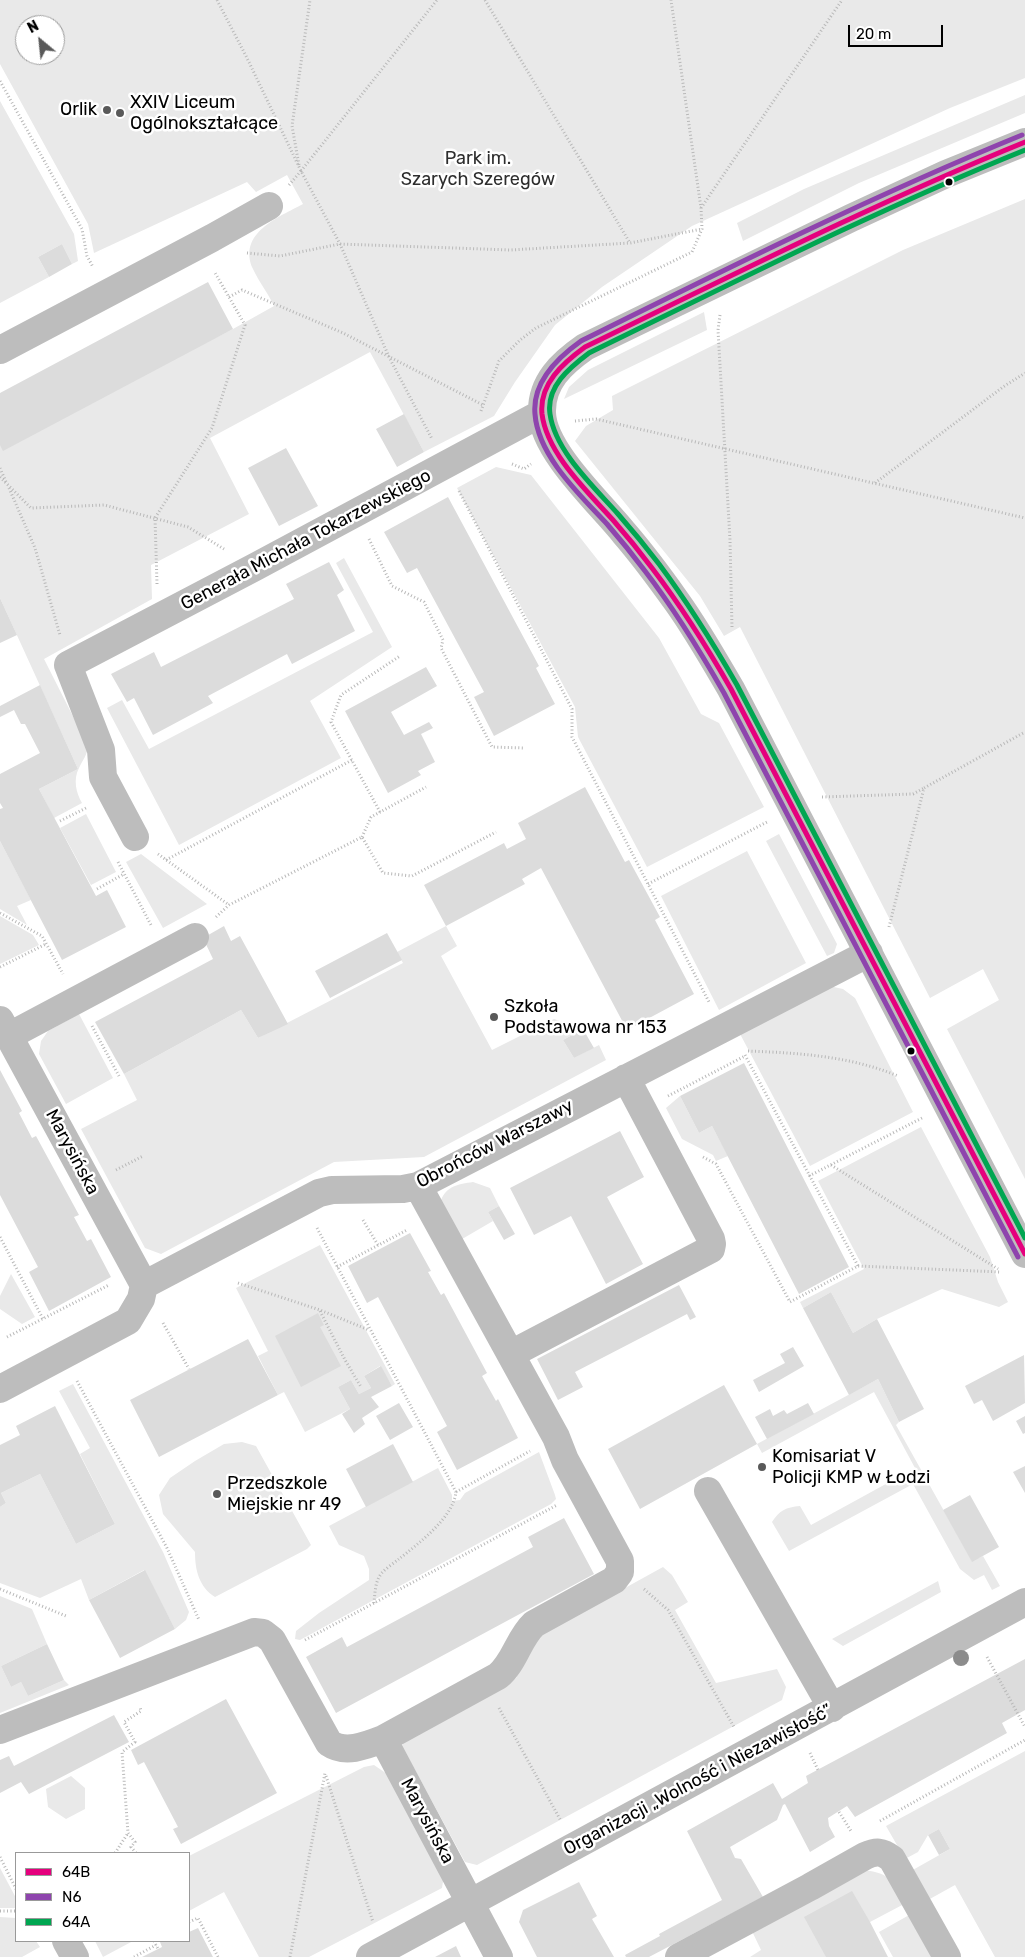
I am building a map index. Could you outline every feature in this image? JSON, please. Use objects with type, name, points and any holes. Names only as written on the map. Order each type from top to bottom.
[{"type":"street","points":[[1023,1248],[869,953],[805,803],[679,603],[565,464],[544,430],[532,418],[551,378],[566,360],[585,347],[860,214],[946,174],[1025,142]]},
{"type":"street","points":[[0,350],[269,206]]},
{"type":"street","name":"Generała Michała Tokarzewskiego","points":[[68,665],[446,466],[532,418]]},
{"type":"street","points":[[68,665],[101,750],[104,777],[135,837]]},
{"type":"street","points":[[4,1028],[78,1000],[195,937]]},
{"type":"street","name":"Obrońców Warszawy","points":[[144,1285],[302,1201],[326,1191],[403,1189],[418,1186],[869,953]]},
{"type":"street","name":"Marysińska","points":[[4,1028],[144,1285]]},
{"type":"street","points":[[510,1354],[711,1249],[711,1239],[626,1078]]},
{"type":"street","points":[[0,1730],[254,1632],[262,1633],[272,1640],[329,1743],[337,1748],[364,1747],[383,1739],[486,1683],[506,1670],[528,1629],[534,1624],[614,1580],[620,1572],[620,1561],[418,1186]]},
{"type":"street","points":[[0,1389],[128,1321],[141,1299],[144,1285]]},
{"type":"street","points":[[708,1492],[832,1708]]},
{"type":"street","name":"Organizacji „Wolność i Niezawisłość”","points":[[370,1957],[1025,1602]]},
{"type":"street","name":"Marysińska","points":[[383,1739],[499,1957]]},
{"type":"street","points":[[679,1957],[874,1852],[880,1852],[892,1859],[947,1957]]},
{"type":"street","points":[[67,1942],[75,1957]]},
{"type":"path","points":[[217,0],[301,171],[340,244],[388,357],[572,710],[572,737],[723,1029]]},
{"type":"path","points":[[301,171],[292,126],[310,0]]},
{"type":"path","points":[[269,206],[280,200],[291,181],[301,171],[437,0]]},
{"type":"path","points":[[485,0],[630,244]]},
{"type":"path","points":[[671,0],[701,208],[702,230],[692,252]]},
{"type":"path","points":[[701,208],[842,0]]},
{"type":"path","points":[[0,81],[82,229],[87,256],[107,294]]},
{"type":"path","points":[[212,238],[250,254],[280,256],[340,244],[510,250],[630,244],[702,230]]},
{"type":"path","points":[[160,618],[155,558],[155,518],[212,428],[245,325],[213,268]]},
{"type":"path","points":[[229,297],[242,290],[343,333],[388,357],[532,418]]},
{"type":"path","points":[[717,665],[729,655],[732,636],[730,540],[718,330],[719,316]]},
{"type":"path","points":[[874,483],[1002,387],[1025,374]]},
{"type":"path","points":[[575,420],[596,419],[1025,518]]},
{"type":"path","points":[[505,462],[524,469],[553,447]]},
{"type":"path","points":[[0,468],[35,548],[68,665]]},
{"type":"path","points":[[0,477],[30,508],[104,505],[155,518],[188,527],[255,567]]},
{"type":"path","points":[[370,532],[368,537],[392,586],[424,602],[443,640],[441,648],[492,747],[524,748]]},
{"type":"path","points":[[380,812],[332,722],[341,695],[400,656]]},
{"type":"path","points":[[648,884],[805,803],[913,794],[1025,732]]},
{"type":"path","points":[[166,860],[352,760]]},
{"type":"path","points":[[135,837],[228,905],[362,836],[371,817],[426,787]]},
{"type":"path","points":[[869,953],[888,931],[924,788]]},
{"type":"path","points":[[88,806],[92,815]]},
{"type":"path","points":[[362,836],[383,873],[412,876],[496,832]]},
{"type":"path","points":[[115,857],[166,953]]},
{"type":"path","points":[[97,889],[124,874]]},
{"type":"path","points":[[0,913],[42,936],[119,1076]]},
{"type":"path","points":[[0,968],[46,944]]},
{"type":"path","points":[[858,1266],[742,1050],[800,1053],[847,1060],[880,1069],[903,1079]]},
{"type":"path","points":[[665,1097],[745,1056]]},
{"type":"path","points":[[809,1176],[948,1104]]},
{"type":"path","points":[[700,1155],[716,1164],[790,1302],[858,1266],[1003,1272],[831,1165]]},
{"type":"path","points":[[121,1167],[143,1156]]},
{"type":"path","points":[[302,1201],[456,1492],[455,1500],[438,1524],[381,1574],[376,1586],[374,1603]]},
{"type":"path","points":[[362,1216],[378,1245]]},
{"type":"path","points":[[337,1268],[412,1227]]},
{"type":"path","points":[[0,1237],[43,1319]]},
{"type":"path","points":[[7,1337],[117,1281]]},
{"type":"path","points":[[238,1283],[320,1310],[370,1330]]},
{"type":"path","points":[[320,1310],[361,1388]]},
{"type":"path","points":[[163,1323],[189,1369]]},
{"type":"path","points":[[65,1356],[167,1548],[211,1648]]},
{"type":"path","points":[[456,1492],[534,1449]]},
{"type":"path","points":[[280,1653],[565,1501]]},
{"type":"path","points":[[620,1572],[628,1574],[668,1610],[736,1732]]},
{"type":"path","points":[[0,1590],[66,1616]]},
{"type":"path","points":[[985,1654],[1025,1727]]},
{"type":"path","points":[[486,1683],[563,1826]]},
{"type":"path","points":[[135,1852],[131,1847],[135,1842],[128,1832],[122,1752],[135,1742],[124,1722],[141,1712]]},
{"type":"path","points":[[879,1822],[1025,1740]]},
{"type":"path","points":[[290,1957],[325,1774],[329,1743]]},
{"type":"path","points":[[808,1749],[818,1770]]},
{"type":"path","points":[[325,1774],[374,1928]]},
{"type":"path","points":[[839,1812],[865,1856]]},
{"type":"path","points":[[115,1852],[128,1832]]},
{"type":"path","points":[[0,1857],[15,1887]]},
{"type":"path","points":[[0,1911],[15,1911]]},
{"type":"path","points":[[190,1922],[198,1918],[218,1957]]},
{"type":"path","points":[[134,1957],[157,1947],[154,1942]]},
{"type":"green space","name":"Park im. Szarych Szeregów","points":[[0,0],[1025,0],[1025,78],[950,108],[692,226],[602,287],[555,325],[494,416],[424,452],[370,352],[210,438],[249,514],[151,565],[152,599],[44,659],[88,746],[76,777],[78,795],[82,803],[54,818],[39,789],[78,769],[0,598],[0,445],[233,329],[274,306],[253,269],[250,256],[251,245],[255,236],[263,228],[303,204],[287,175],[256,192],[247,182],[94,253],[88,224],[0,64]]},
{"type":"green space","points":[[1025,95],[1025,113],[859,183],[743,241],[737,223],[804,189]]},
{"type":"green space","points":[[0,101],[74,234],[78,261],[72,264],[62,244],[38,257],[49,277],[0,303]]},
{"type":"green space","points":[[1025,199],[1025,1179],[947,1029],[999,1000],[983,969],[930,998],[740,627],[724,636],[700,596],[575,441],[586,426],[613,410],[612,396],[903,250]]},
{"type":"green space","points":[[704,312],[707,330],[564,399],[569,387],[588,370]]},
{"type":"green space","points":[[496,467],[531,475],[659,638],[701,714],[719,723],[764,807],[647,867],[578,737],[575,707],[457,488]]},
{"type":"green space","points":[[344,558],[392,647],[310,701],[341,758],[179,845],[107,708],[122,700],[149,749],[373,632],[336,563]]},
{"type":"green space","points":[[86,814],[116,872],[91,885],[60,828]]},
{"type":"green space","points":[[779,834],[837,944],[834,953],[827,956],[766,841]]},
{"type":"green space","points":[[0,841],[31,900],[17,906],[27,925],[0,909]]},
{"type":"green space","points":[[747,851],[806,963],[719,1010],[661,896]]},
{"type":"green space","points":[[141,854],[207,904],[163,928],[126,862]]},
{"type":"green space","points":[[0,916],[33,935],[39,945],[0,964]]},
{"type":"green space","points":[[446,926],[457,946],[441,956],[492,1050],[554,1019],[583,1029],[563,1040],[574,1058],[599,1045],[606,1060],[424,1157],[334,1162],[161,1254],[145,1248],[81,1129],[137,1100],[124,1074],[241,1010],[258,1038],[403,963],[397,952]]},
{"type":"green space","points":[[829,986],[843,989],[855,998],[913,1112],[810,1166],[739,1032]]},
{"type":"green space","points":[[79,1014],[113,1078],[66,1104],[39,1054],[41,1041],[48,1031]]},
{"type":"green space","points":[[680,1096],[699,1133],[712,1126],[728,1156],[716,1161],[713,1155],[682,1139],[666,1108]]},
{"type":"green space","points":[[921,1127],[990,1257],[998,1282],[1008,1302],[999,1307],[942,1289],[877,1319],[853,1333],[831,1292],[803,1308],[800,1302],[864,1269],[818,1181]]},
{"type":"green space","points":[[473,1182],[490,1188],[499,1206],[488,1212],[493,1221],[457,1242],[441,1200],[443,1195],[454,1186]]},
{"type":"green space","points":[[320,1245],[395,1384],[392,1386],[380,1366],[364,1376],[371,1388],[359,1394],[351,1380],[338,1387],[350,1409],[305,1432],[284,1392],[278,1395],[258,1356],[268,1351],[236,1288]]},
{"type":"green space","points":[[11,1274],[35,1317],[22,1324],[0,1309],[0,1296]]},
{"type":"green space","points":[[878,1379],[899,1422],[896,1425],[972,1561],[983,1556],[1000,1586],[992,1590],[984,1575],[974,1580],[960,1569],[913,1484],[789,1551],[772,1522],[783,1510],[800,1506],[811,1525],[915,1468],[874,1392],[762,1453],[757,1444]]},
{"type":"green space","points":[[73,1384],[163,1552],[189,1612],[186,1620],[175,1629],[144,1570],[89,1600],[81,1579],[40,1598],[0,1583],[0,1507],[6,1503],[1,1493],[40,1474],[76,1544],[115,1524],[80,1454],[90,1448],[59,1391]]},
{"type":"green space","points":[[242,1442],[256,1446],[311,1545],[307,1549],[215,1597],[205,1588],[199,1578],[195,1552],[163,1514],[159,1495],[170,1478],[195,1461],[224,1444]]},
{"type":"green space","points":[[539,1452],[556,1499],[551,1504],[300,1640],[295,1639],[296,1631],[319,1613],[369,1580],[369,1569],[364,1556],[339,1545],[329,1526],[438,1468],[452,1495],[452,1501],[460,1500],[465,1493]]},
{"type":"green space","points":[[663,1567],[672,1575],[688,1602],[675,1610],[716,1683],[777,1669],[786,1687],[782,1700],[477,1865],[465,1862],[402,1746],[405,1737],[516,1678],[538,1636]]},
{"type":"green space","points":[[938,1581],[941,1592],[843,1646],[832,1639]]},
{"type":"green space","points":[[0,1596],[32,1609],[47,1644],[1,1666],[11,1687],[21,1682],[28,1696],[64,1680],[69,1685],[0,1713]]},
{"type":"green space","points":[[1025,1751],[1025,1957],[995,1957],[955,1885],[928,1900],[911,1871],[950,1849],[939,1829],[928,1835],[918,1852],[905,1859],[886,1826]]},
{"type":"green space","points":[[374,1765],[390,1776],[444,1875],[442,1888],[309,1957],[259,1957],[224,1892],[190,1910],[190,1855],[364,1767]]},
{"type":"green space","points":[[71,1776],[85,1788],[85,1809],[66,1819],[48,1807],[46,1789]]},
{"type":"green space","points":[[0,1868],[15,1896],[15,1908],[0,1908]]},
{"type":"green space","points":[[864,1870],[886,1876],[890,1879],[906,1903],[870,1922],[826,1957],[750,1957],[761,1950],[750,1927]]},
{"type":"green space","points":[[911,1914],[935,1957],[893,1957],[879,1932]]},
{"type":"green space","points":[[0,1917],[15,1918],[15,1942],[37,1942],[40,1947],[22,1957],[0,1957]]},
{"type":"green space","points":[[96,1942],[131,1942],[103,1957]]},
{"type":"building","points":[[62,244],[72,264],[49,277],[38,257]]},
{"type":"building","points":[[208,282],[233,329],[3,451],[0,445],[0,393]]},
{"type":"building","points":[[404,414],[424,452],[397,467],[376,429]]},
{"type":"building","points":[[286,448],[318,506],[279,526],[248,468]]},
{"type":"building","points":[[448,497],[539,666],[536,668],[555,704],[494,736],[474,697],[484,692],[417,568],[407,573],[384,532]]},
{"type":"building","points":[[329,562],[344,590],[337,595],[355,631],[292,664],[287,654],[208,696],[213,703],[153,735],[134,698],[127,702],[111,674],[154,652],[161,667],[294,599],[286,584]]},
{"type":"building","points":[[0,598],[17,635],[0,643]]},
{"type":"building","points":[[426,667],[437,686],[391,712],[404,735],[429,722],[433,728],[421,734],[435,762],[418,771],[421,775],[388,793],[345,711]]},
{"type":"building","points":[[40,685],[78,769],[39,789],[96,896],[107,890],[126,927],[62,960],[0,841],[0,809],[3,808],[0,803],[0,774],[40,753],[25,724],[21,724],[14,710],[0,717],[0,706]]},
{"type":"building","points":[[585,787],[625,862],[629,860],[660,917],[655,920],[694,994],[627,1030],[541,868],[522,879],[525,884],[446,926],[424,885],[504,843],[507,849],[526,839],[518,823]]},
{"type":"building","points":[[224,926],[231,941],[240,936],[288,1024],[258,1038],[241,1010],[124,1074],[95,1022],[213,959],[203,938]]},
{"type":"building","points":[[387,933],[402,960],[330,998],[315,971]]},
{"type":"building","points":[[583,1029],[594,1048],[574,1058],[563,1040]]},
{"type":"building","points":[[744,1063],[849,1267],[799,1294],[712,1126],[699,1133],[680,1096]]},
{"type":"building","points":[[0,1070],[22,1111],[19,1113],[32,1138],[36,1136],[79,1215],[74,1217],[87,1241],[91,1239],[111,1277],[49,1311],[29,1272],[38,1267],[0,1195]]},
{"type":"building","points":[[620,1131],[644,1177],[607,1197],[643,1264],[606,1284],[571,1216],[534,1235],[510,1188]]},
{"type":"building","points":[[499,1206],[515,1234],[504,1240],[488,1212]]},
{"type":"building","points":[[410,1233],[431,1271],[428,1272],[441,1295],[444,1293],[487,1373],[482,1376],[496,1401],[498,1399],[518,1438],[457,1470],[437,1432],[447,1426],[378,1297],[367,1303],[348,1266]]},
{"type":"building","points":[[679,1285],[696,1317],[690,1320],[687,1314],[575,1372],[583,1387],[558,1400],[537,1359]]},
{"type":"building","points":[[831,1292],[853,1333],[877,1319],[924,1409],[899,1422],[878,1379],[849,1395],[803,1308]]},
{"type":"building","points":[[318,1313],[324,1325],[320,1327],[341,1366],[301,1387],[275,1336]]},
{"type":"building","points":[[248,1339],[278,1395],[159,1457],[130,1400]]},
{"type":"building","points":[[793,1347],[804,1366],[759,1392],[753,1380],[785,1363],[780,1354]]},
{"type":"building","points":[[1024,1355],[1025,1403],[993,1421],[982,1400],[974,1404],[965,1386]]},
{"type":"building","points":[[381,1366],[392,1386],[371,1397],[379,1407],[362,1418],[365,1424],[354,1433],[342,1414],[350,1409],[338,1387],[351,1380],[359,1394],[371,1388],[364,1376]]},
{"type":"building","points":[[724,1385],[757,1444],[640,1509],[608,1449]]},
{"type":"building","points":[[399,1403],[413,1427],[390,1440],[376,1416]]},
{"type":"building","points":[[808,1403],[814,1414],[767,1439],[755,1417],[770,1409],[773,1416],[784,1410],[787,1414]]},
{"type":"building","points":[[55,1406],[115,1524],[76,1544],[40,1474],[1,1493],[6,1503],[0,1507],[0,1445],[20,1435],[16,1426]]},
{"type":"building","points":[[1025,1416],[1025,1433],[1023,1434],[1016,1421]]},
{"type":"building","points":[[393,1444],[413,1482],[366,1507],[346,1469]]},
{"type":"building","points":[[1025,1466],[1025,1493],[1013,1472]]},
{"type":"building","points":[[970,1495],[999,1547],[972,1562],[943,1510]]},
{"type":"building","points":[[564,1518],[594,1574],[336,1713],[306,1657],[342,1637],[347,1647],[533,1547],[528,1537]]},
{"type":"building","points":[[145,1570],[175,1629],[120,1658],[89,1600]]},
{"type":"building","points":[[47,1644],[64,1680],[28,1696],[21,1682],[11,1687],[1,1666]]},
{"type":"building","points":[[1025,1659],[1025,1710],[1002,1723],[1007,1733],[855,1817],[847,1806],[828,1818],[829,1826],[835,1837],[810,1852],[785,1804],[783,1805],[777,1820],[730,1847],[735,1858],[741,1859],[763,1897],[649,1957],[626,1957],[625,1955],[660,1936],[659,1934],[722,1900],[687,1831],[773,1783],[782,1799],[808,1783],[806,1776]]},
{"type":"building","points":[[226,1699],[277,1793],[181,1844],[173,1829],[178,1827],[144,1762],[138,1765],[131,1750]]},
{"type":"building","points":[[114,1715],[129,1742],[29,1794],[21,1782],[0,1793],[0,1760],[9,1756],[14,1766]]},
{"type":"building","points":[[939,1829],[950,1849],[939,1855],[928,1835]]},
{"type":"building","points":[[579,1882],[597,1916],[592,1919],[614,1957],[537,1957],[519,1922],[523,1910]]},
{"type":"building","points":[[852,1891],[888,1957],[826,1957],[804,1917]]},
{"type":"building","points":[[198,1928],[213,1957],[142,1957],[162,1947],[160,1942],[190,1942],[190,1932]]},
{"type":"building","points":[[456,1946],[461,1957],[435,1957]]},
{"type":"transit line","name":"N6","points":[[1018,1257],[724,693],[687,631],[656,586],[622,541],[573,488],[552,460],[538,430],[535,402],[542,381],[548,372],[563,355],[581,341],[855,208],[1022,135]]},
{"type":"transit line","name":"64B","points":[[1025,142],[858,215],[585,347],[554,375],[544,393],[542,403],[545,429],[560,458],[663,582],[731,689],[1025,1254]]},
{"type":"transit line","name":"64A","points":[[1025,150],[860,222],[589,353],[560,379],[555,387],[550,404],[553,428],[567,455],[659,564],[700,623],[737,685],[1025,1238]]},
{"type":"place","name":"Orlik","points":[[107,110]]},
{"type":"place","name":"XXIV Liceum Ogólnokształcące","points":[[120,113]]},
{"type":"place","name":"Szkoła Podstawowa nr 153","points":[[494,1017]]},
{"type":"place","name":"Komisariat V Policji KMP w Łodzi","points":[[762,1467]]},
{"type":"place","name":"Przedszkole Miejskie nr 49","points":[[217,1494]]}]
